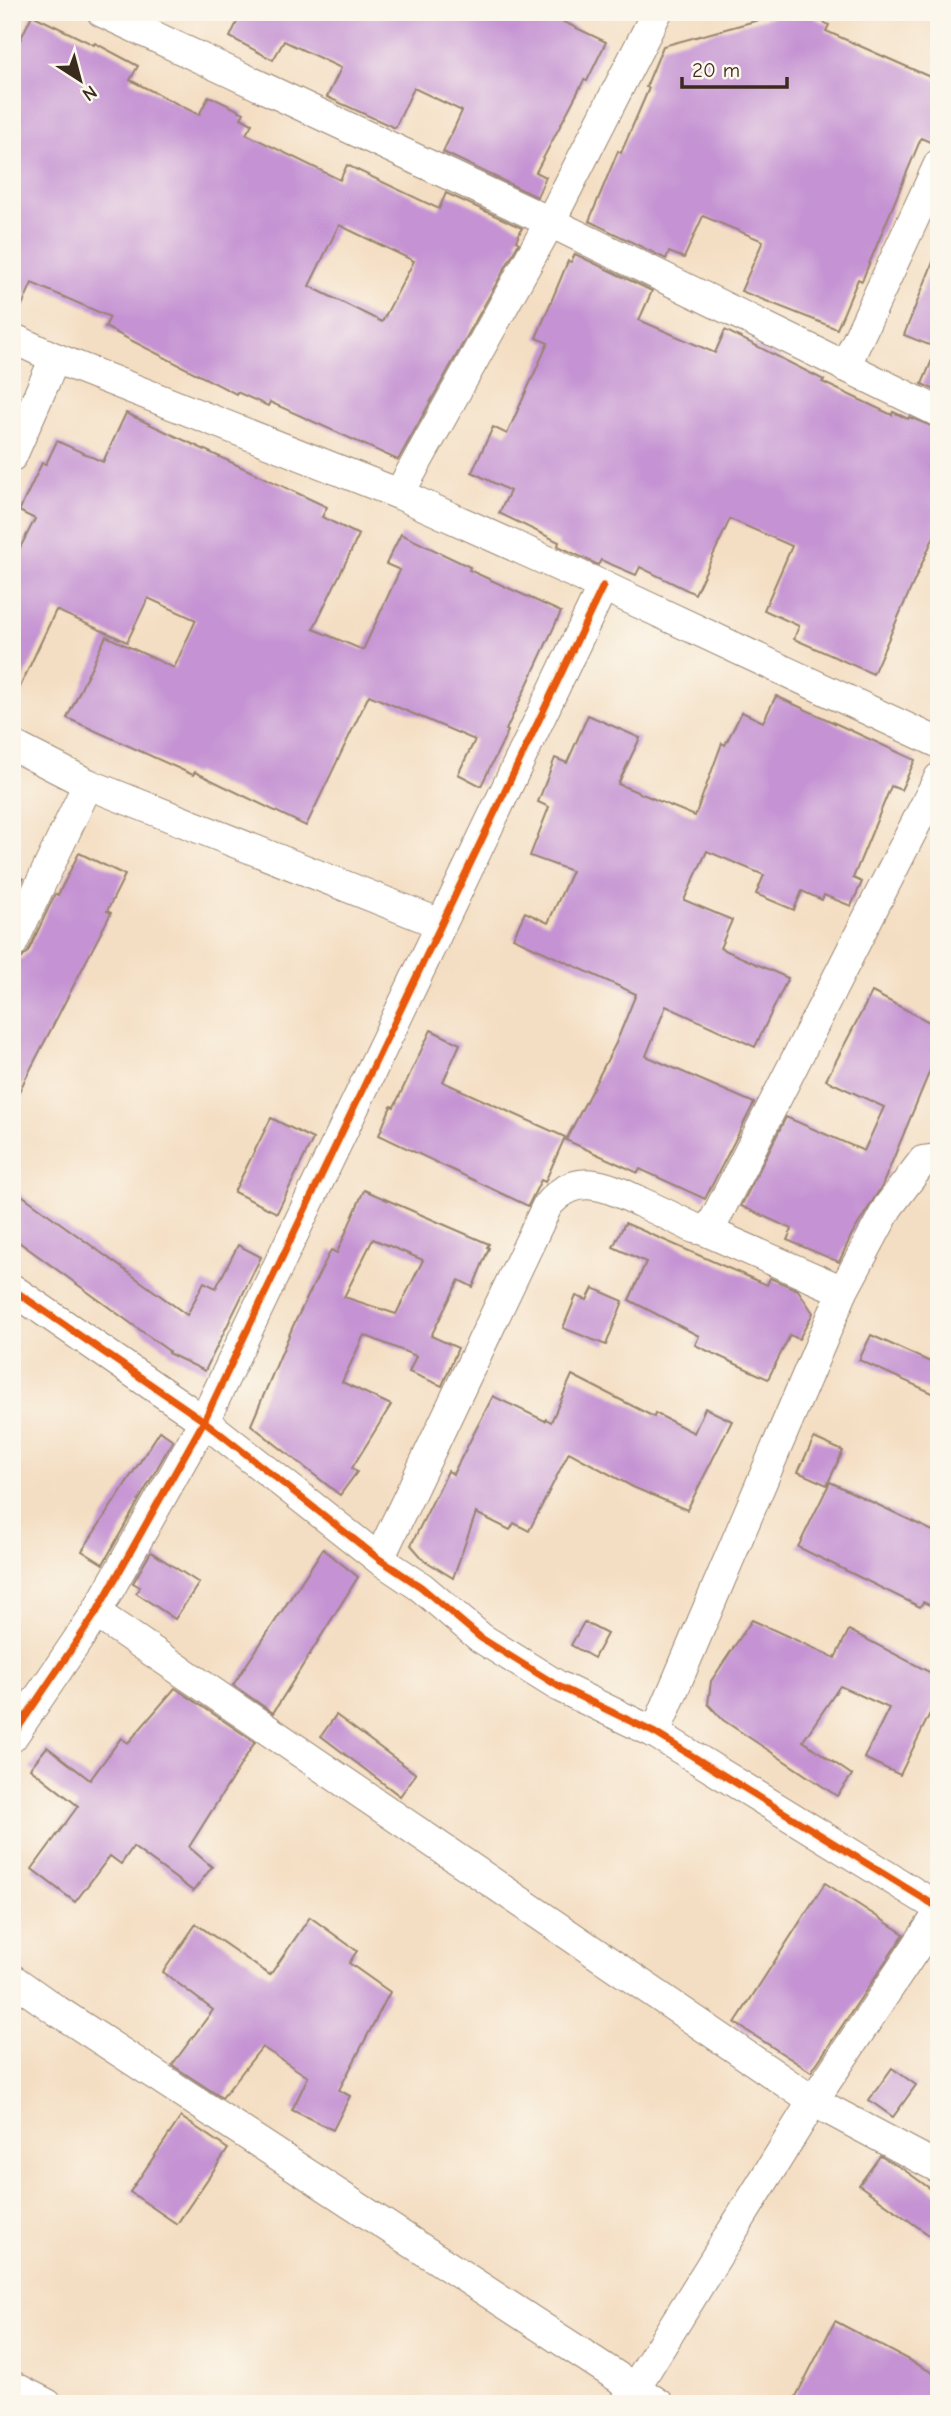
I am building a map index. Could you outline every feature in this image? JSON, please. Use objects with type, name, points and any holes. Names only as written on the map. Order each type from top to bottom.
[{"type":"street","points":[[102,12],[550,222],[939,412]]},
{"type":"street","points":[[400,494],[550,222],[656,12]]},
{"type":"street","points":[[845,367],[939,164]]},
{"type":"street","points":[[12,338],[55,358],[400,494],[939,743]]},
{"type":"street","points":[[12,456],[55,358]]},
{"type":"street","points":[[12,1737],[96,1613],[204,1421],[603,586]]},
{"type":"street","points":[[12,745],[88,785],[441,923]]},
{"type":"street","points":[[704,1230],[712,1225],[939,778]]},
{"type":"street","points":[[12,944],[88,785]]},
{"type":"street","points":[[655,1733],[843,1291],[888,1207],[923,1161],[939,1159]]},
{"type":"street","points":[[379,1559],[547,1206],[557,1194],[580,1185],[608,1186],[694,1228],[843,1291]]},
{"type":"street","points":[[12,1289],[204,1421],[379,1559],[421,1587],[481,1638],[558,1686],[655,1733],[939,1911],[813,2101],[639,2399],[12,1979]]},
{"type":"street","points":[[96,1613],[813,2101],[939,2168]]},
{"type":"street","points":[[12,2386],[47,2404]]},
{"type":"building","points":[[223,12],[543,12],[606,42],[536,172],[546,177],[537,197],[443,152],[462,111],[414,88],[395,128],[327,97],[341,68],[284,41],[273,60],[230,37],[238,20]]},
{"type":"building","points":[[788,12],[803,12],[829,25],[826,31],[939,81],[939,146],[921,138],[862,281],[858,279],[837,329],[741,291],[763,241],[703,216],[684,258],[669,252],[666,259],[589,221],[618,151],[621,153],[649,88],[646,87],[663,46]]},
{"type":"building","points":[[32,15],[138,66],[130,80],[199,115],[209,96],[244,113],[241,118],[252,124],[246,134],[340,180],[347,165],[439,209],[446,193],[522,228],[516,241],[519,243],[398,460],[270,402],[268,406],[237,392],[236,394],[105,327],[110,317],[32,283],[15,321],[12,321],[12,57]],"holes":[[[339,225],[414,261],[382,322],[309,286]]]},
{"type":"building","points":[[937,252],[939,392],[922,384],[937,348],[904,335]]},
{"type":"building","points":[[575,254],[652,291],[639,320],[715,353],[725,330],[824,380],[822,382],[892,415],[893,412],[939,429],[939,525],[873,674],[794,639],[799,626],[764,610],[792,546],[730,519],[695,594],[640,567],[636,575],[601,560],[598,565],[558,546],[559,542],[499,513],[510,491],[472,472],[493,427],[507,434],[548,343],[536,338],[568,261],[571,262]]},
{"type":"building","points":[[126,413],[327,507],[322,517],[359,535],[313,629],[363,650],[400,570],[386,564],[401,534],[470,567],[469,570],[561,612],[481,786],[458,774],[475,740],[369,695],[306,826],[195,772],[193,775],[67,718],[106,636],[174,668],[196,620],[148,598],[127,642],[56,610],[12,704],[12,563],[35,519],[19,511],[42,463],[46,464],[57,441],[103,462]]},
{"type":"building","points":[[776,696],[915,760],[901,790],[891,786],[853,878],[862,882],[851,906],[824,895],[822,900],[802,891],[794,910],[756,894],[764,875],[707,851],[684,900],[732,920],[720,948],[788,978],[755,1047],[666,1006],[646,1056],[754,1103],[705,1199],[640,1169],[638,1173],[566,1140],[616,1043],[636,994],[513,938],[525,912],[548,923],[572,871],[530,856],[549,807],[538,802],[555,758],[567,763],[588,715],[640,738],[618,784],[695,816],[722,743],[725,745],[742,712],[763,722]]},
{"type":"building","points":[[79,853],[125,875],[107,911],[111,913],[12,1105],[12,961],[21,959],[28,952],[55,894],[58,895]]},
{"type":"building","points":[[12,874],[23,879],[12,903]]},
{"type":"building","points":[[872,992],[939,1027],[939,1049],[882,1186],[852,1234],[839,1262],[787,1240],[792,1229],[741,1206],[786,1117],[864,1151],[884,1107],[826,1080]]},
{"type":"building","points":[[431,1030],[460,1044],[443,1082],[565,1137],[545,1182],[541,1180],[528,1206],[379,1135],[391,1106],[394,1107]]},
{"type":"building","points":[[271,1118],[313,1139],[277,1213],[234,1192]]},
{"type":"building","points":[[12,1188],[187,1315],[204,1282],[216,1288],[238,1245],[261,1257],[205,1371],[168,1353],[169,1351],[12,1237]]},
{"type":"building","points":[[364,1190],[489,1244],[473,1287],[459,1280],[431,1336],[458,1348],[442,1386],[409,1372],[416,1356],[364,1335],[342,1382],[391,1405],[352,1468],[357,1472],[340,1495],[251,1425],[293,1326],[331,1250],[337,1253]],"holes":[[[373,1239],[423,1260],[396,1314],[344,1297]]]},
{"type":"building","points":[[625,1223],[767,1285],[770,1278],[798,1290],[813,1313],[799,1339],[790,1335],[768,1379],[695,1345],[699,1336],[629,1300],[646,1262],[613,1247]]},
{"type":"building","points":[[593,1288],[623,1301],[606,1345],[563,1328],[576,1296],[587,1300]]},
{"type":"building","points":[[871,1335],[939,1366],[939,1396],[859,1360]]},
{"type":"building","points":[[572,1375],[654,1417],[655,1413],[694,1433],[705,1408],[732,1421],[687,1510],[633,1487],[569,1452],[529,1531],[514,1523],[510,1530],[476,1513],[453,1578],[424,1560],[411,1545],[448,1471],[453,1474],[493,1396],[551,1422]]},
{"type":"building","points":[[160,1431],[173,1440],[103,1564],[82,1551]]},
{"type":"building","points":[[814,1438],[843,1451],[827,1485],[798,1472]]},
{"type":"building","points":[[830,1482],[939,1534],[939,1609],[923,1602],[920,1607],[798,1547]]},
{"type":"building","points":[[323,1549],[358,1577],[273,1713],[233,1685]]},
{"type":"building","points":[[151,1552],[199,1583],[175,1619],[136,1593],[140,1587],[133,1583]]},
{"type":"building","points":[[752,1620],[835,1658],[849,1630],[939,1677],[939,1695],[900,1775],[864,1758],[889,1708],[840,1686],[803,1741],[852,1775],[837,1796],[723,1720],[708,1704],[711,1681]]},
{"type":"building","points":[[584,1622],[607,1634],[594,1658],[571,1645]]},
{"type":"building","points":[[175,1688],[255,1742],[189,1847],[212,1867],[193,1891],[133,1847],[121,1864],[110,1856],[75,1902],[32,1869],[78,1806],[30,1768],[47,1747],[90,1780],[121,1738],[128,1743]]},
{"type":"building","points":[[336,1715],[416,1774],[400,1796],[321,1736]]},
{"type":"building","points":[[825,1883],[904,1934],[811,2072],[735,2023]]},
{"type":"building","points":[[310,1917],[357,1951],[349,1963],[390,1992],[339,2090],[350,2096],[333,2130],[292,2110],[308,2077],[262,2047],[222,2098],[172,2065],[213,2010],[163,1972],[196,1924],[270,1975]]},
{"type":"building","points":[[892,2068],[916,2085],[893,2117],[869,2100]]},
{"type":"building","points":[[181,2117],[228,2149],[177,2224],[130,2192]]},
{"type":"building","points":[[880,2156],[939,2195],[939,2242],[859,2185]]},
{"type":"building","points":[[835,2321],[939,2376],[939,2404],[792,2404]]},
{"type":"cycle path","points":[[12,1737],[96,1613],[204,1421],[603,586]]},
{"type":"cycle path","points":[[12,1289],[204,1421],[379,1559],[421,1587],[481,1638],[558,1686],[655,1733],[939,1908]]}]
